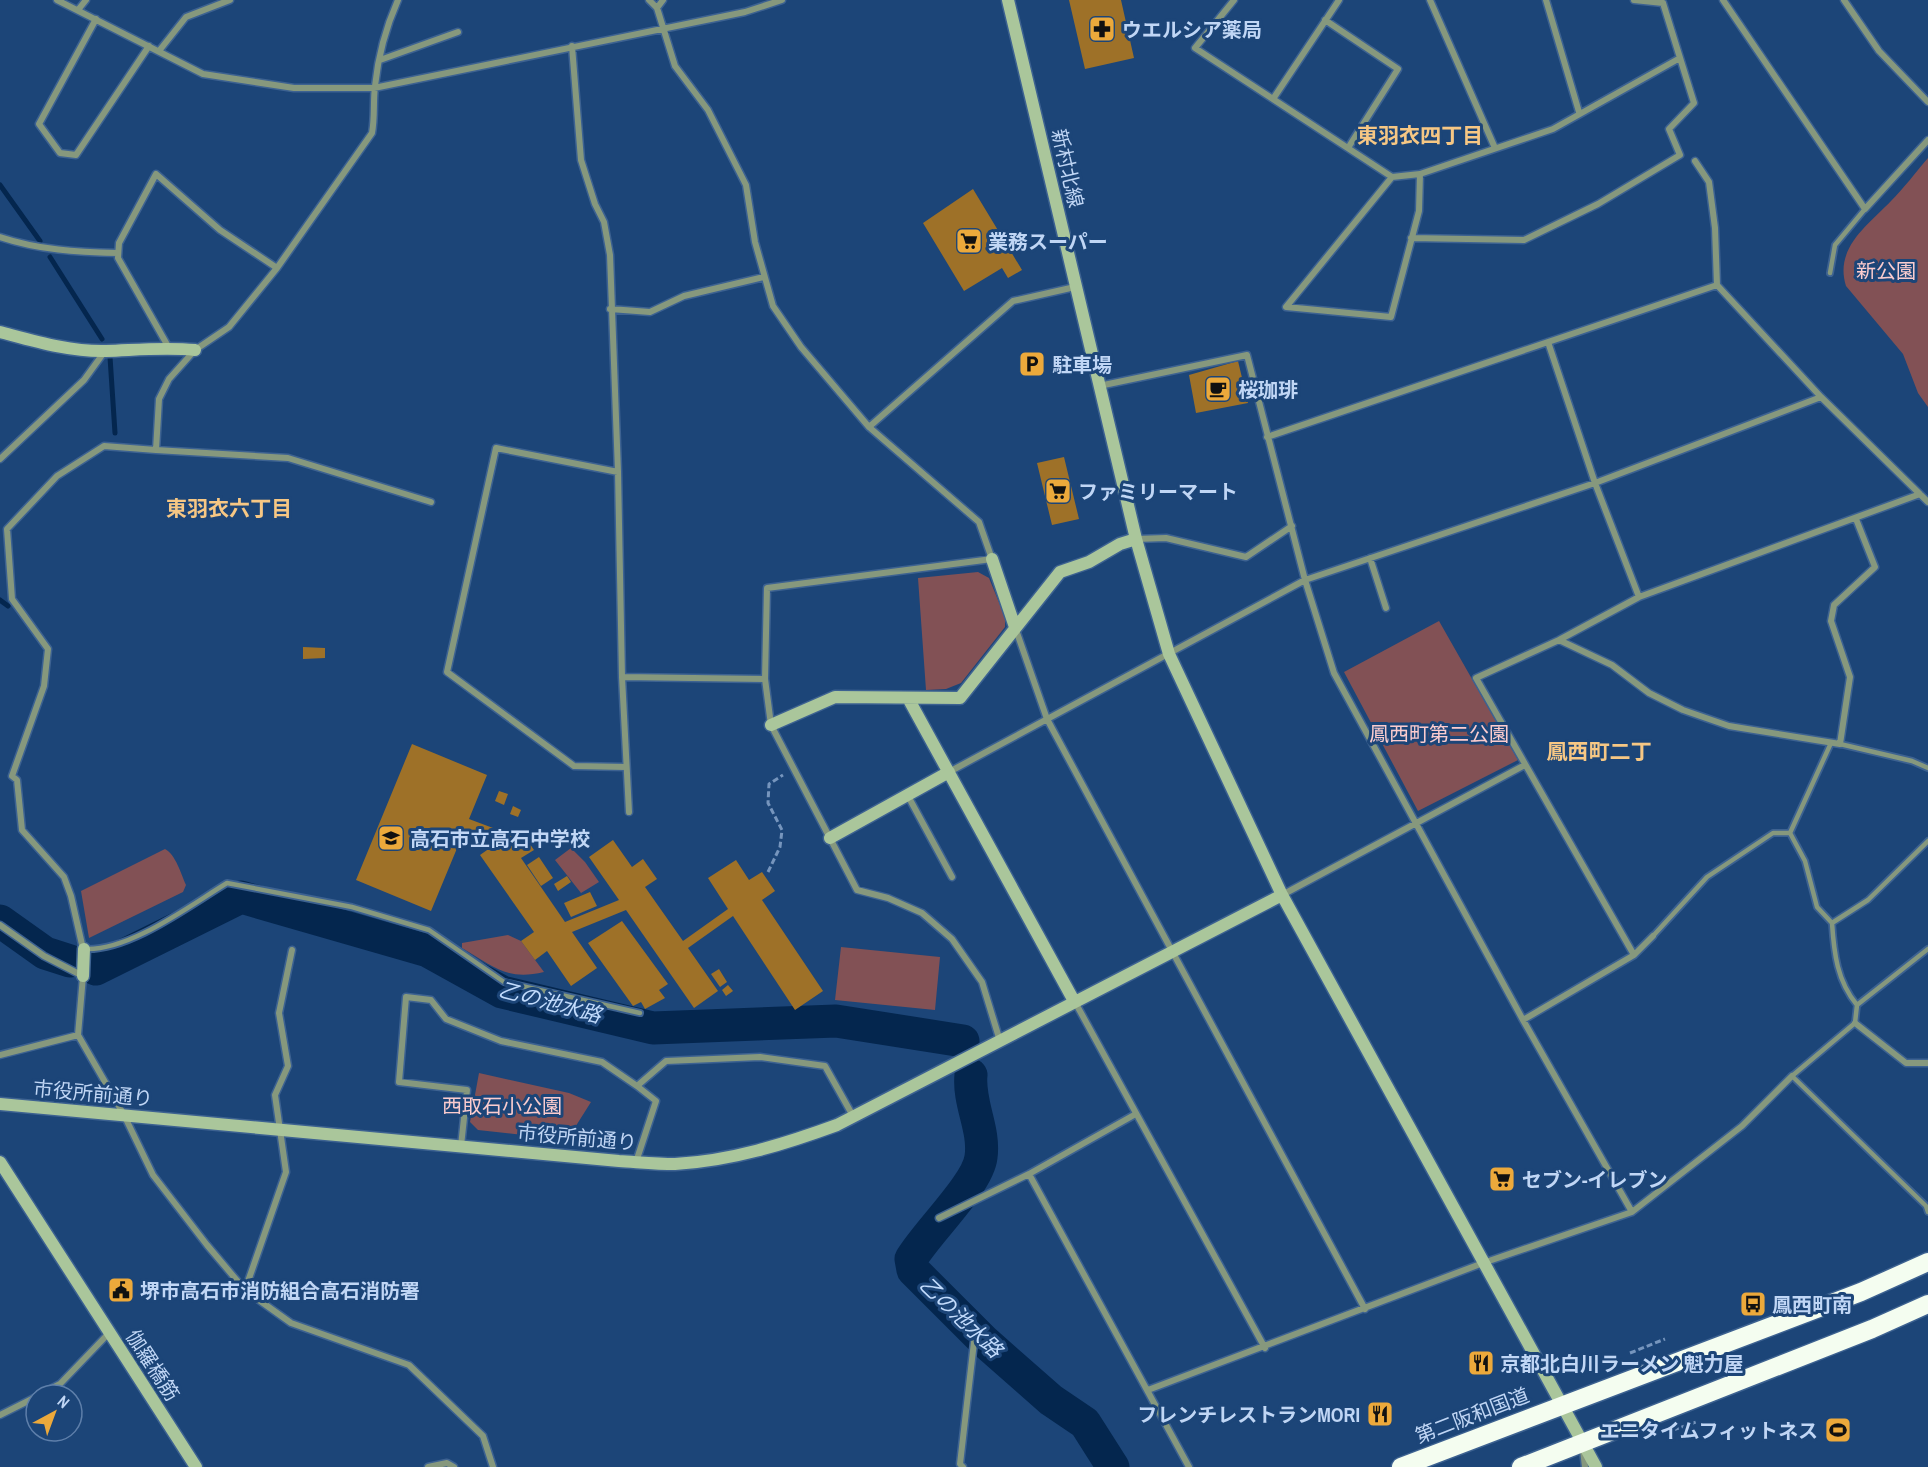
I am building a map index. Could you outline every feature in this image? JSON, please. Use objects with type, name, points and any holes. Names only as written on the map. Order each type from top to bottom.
[{"type":"highway","name":"第二阪和国道","points":[[1401,1467],[1563,1403],[1861,1292],[1928,1262]]},
{"type":"highway","points":[[1521,1467],[1872,1329],[1928,1304]]},
{"type":"street","points":[[57,0],[203,74],[294,88],[374,88],[745,12],[782,0]]},
{"type":"street","points":[[78,10],[86,0]]},
{"type":"street","points":[[159,51],[186,17],[230,0]]},
{"type":"street","points":[[156,450],[159,399],[169,379],[195,350],[229,327],[277,268],[372,133],[375,115],[374,88],[389,20],[398,0]]},
{"type":"street","points":[[649,0],[657,8],[675,66],[708,110],[746,185],[755,242],[773,306],[801,347],[869,427],[979,522],[1047,719],[1365,1309]]},
{"type":"street","points":[[657,8],[663,0]]},
{"type":"street","name":"新村北線","points":[[1008,0],[1136,539],[1169,654],[1282,895],[1483,1263],[1563,1403],[1596,1467]]},
{"type":"street","points":[[1234,0],[1195,48],[1392,177],[1420,174],[1553,129],[1579,112],[1680,58]]},
{"type":"street","points":[[1274,99],[1339,0]]},
{"type":"street","points":[[1430,0],[1495,148]]},
{"type":"street","points":[[1546,0],[1579,112]]},
{"type":"street","points":[[1411,238],[1524,240],[1598,204],[1680,155],[1669,129],[1694,103],[1664,2],[1634,0]]},
{"type":"street","points":[[1723,0],[1865,209],[1928,140]]},
{"type":"street","points":[[1844,0],[1879,51],[1928,102]]},
{"type":"street","points":[[96,19],[39,124],[60,153],[76,155],[149,46]]},
{"type":"street","points":[[1325,20],[1398,69],[1348,148]]},
{"type":"street","points":[[380,60],[458,32]]},
{"type":"street","points":[[572,46],[581,160],[595,204],[604,222],[609,255],[618,472],[622,676],[629,812]]},
{"type":"street","points":[[1695,161],[1709,182],[1717,285],[1821,397],[1928,502]]},
{"type":"street","points":[[169,348],[118,258],[119,243],[156,174],[220,230],[277,268]]},
{"type":"street","points":[[1392,177],[1286,307],[1391,317],[1419,211],[1420,174]]},
{"type":"street","points":[[0,237],[30,247],[118,253]]},
{"type":"street","points":[[610,309],[650,312],[684,296],[764,277]]},
{"type":"street","points":[[1267,437],[1717,285]]},
{"type":"street","points":[[869,427],[1013,301],[1075,287]]},
{"type":"street","points":[[0,332],[49,345],[108,350],[169,348],[195,350]]},
{"type":"street","points":[[1548,342],[1595,483],[1639,597]]},
{"type":"street","points":[[0,459],[84,380],[108,350]]},
{"type":"street","points":[[1098,383],[1247,355],[1305,580],[1334,673],[1523,1020],[1632,1212]]},
{"type":"street","points":[[830,838],[1305,580],[1595,483],[1821,397]]},
{"type":"street","points":[[431,502],[288,458],[104,446],[57,476],[7,529],[12,598],[48,649],[45,686],[12,776],[17,780],[22,830],[64,877],[84,949],[78,1035],[124,1115],[153,1174],[183,1216],[245,1290],[291,1323],[409,1365],[483,1436],[494,1467]]},
{"type":"street","points":[[618,472],[496,448],[447,672],[574,766],[626,767]]},
{"type":"street","points":[[1634,955],[1476,678],[1559,640],[1639,597],[1920,494]]},
{"type":"street","points":[[1559,640],[1612,666],[1649,693],[1683,710],[1729,726],[1840,744],[1850,677],[1831,621],[1834,605],[1875,567],[1856,519]]},
{"type":"street","points":[[771,725],[835,697],[960,698],[1060,572],[1089,562],[1120,544],[1136,539],[1166,538],[1246,557],[1292,526]]},
{"type":"street","points":[[1370,558],[1386,608]]},
{"type":"street","points":[[992,559],[766,588],[765,679],[771,725],[857,890],[888,898],[922,913],[952,939],[982,982],[1000,1041]]},
{"type":"street","points":[[622,676],[765,679]]},
{"type":"street","points":[[909,698],[1134,1115],[1264,1348]]},
{"type":"street","points":[[1282,895],[1418,825],[1525,765]]},
{"type":"street","points":[[908,796],[952,878]]},
{"type":"street","name":"市役所前通り","points":[[0,1104],[674,1164],[777,1146],[853,1116],[1282,895]]},
{"type":"street","points":[[0,926],[44,956],[83,976]]},
{"type":"street","points":[[1523,1020],[1634,955],[1653,936]]},
{"type":"street","points":[[245,1290],[286,1172],[275,1095],[288,1066],[279,1013],[292,950]]},
{"type":"street","points":[[461,1146],[467,1090],[399,1082],[406,997],[431,1000],[446,1019],[501,1041],[602,1062],[637,1086],[656,1101],[636,1162]]},
{"type":"street","points":[[1855,1023],[1906,1063],[1928,1063]]},
{"type":"street","points":[[0,1055],[78,1035]]},
{"type":"street","points":[[637,1086],[666,1061],[760,1057],[814,1064],[825,1066],[853,1116]]},
{"type":"street","points":[[1148,1390],[1264,1348],[1483,1263],[1632,1212],[1742,1126],[1792,1076]]},
{"type":"street","points":[[939,1218],[1029,1174],[1134,1115]]},
{"type":"street","name":"伽羅橋筋","points":[[0,1162],[196,1467]]},
{"type":"street","points":[[1029,1174],[1189,1467]]},
{"type":"street","points":[[61,1383],[110,1333]]},
{"type":"street","points":[[963,1467],[960,1464],[974,1342]]},
{"type":"street","points":[[0,1415],[24,1403]]},
{"type":"street","points":[[1582,1443],[1585,1467]]},
{"type":"street","points":[[428,1467],[447,1463],[454,1467]]},
{"type":"lane","points":[[1830,273],[1835,246],[1865,209]]},
{"type":"lane","points":[[1790,833],[1832,742]]},
{"type":"lane","points":[[1840,744],[1912,761],[1928,768]]},
{"type":"lane","points":[[1653,936],[1707,877],[1773,833],[1790,833]]},
{"type":"lane","points":[[1790,833],[1805,861],[1816,907],[1832,923],[1835,963],[1850,997],[1857,1005]]},
{"type":"lane","points":[[1832,923],[1868,900],[1928,841]]},
{"type":"lane","points":[[84,949],[102,950],[124,941],[227,883],[352,907],[429,930],[504,982],[640,1012]]},
{"type":"lane","points":[[1928,949],[1857,1005],[1855,1023],[1792,1076],[1926,1206],[1928,1212]]},
{"type":"path","points":[[768,872],[780,847],[782,830],[768,803],[769,784],[781,778],[790,763]]},
{"type":"path","points":[[1630,1353],[1665,1339]]},
{"type":"path","points":[[1673,1430],[1696,1422]]},
{"type":"green space","name":"新公園","points":[[1928,158],[1928,407],[1918,393],[1903,354],[1846,286],[1844,272],[1845,260],[1855,238],[1901,191]]},
{"type":"green space","points":[[978,572],[989,578],[1005,617],[1005,627],[961,683],[946,689],[926,690],[918,578]]},
{"type":"green space","name":"鳳西町第二公園","points":[[1439,621],[1518,760],[1418,811],[1344,672]]},
{"type":"green space","points":[[571,848],[585,862],[599,882],[581,893],[555,860]]},
{"type":"green space","points":[[165,849],[180,870],[186,885],[183,892],[89,938],[81,891]]},
{"type":"green space","points":[[508,935],[521,941],[544,972],[520,975],[510,973],[492,966],[462,948],[462,943]]},
{"type":"green space","points":[[841,947],[940,957],[935,1010],[835,1000]]},
{"type":"green space","name":"西取石小公園","points":[[479,1073],[569,1093],[591,1102],[567,1140],[478,1130],[470,1122]]},
{"type":"building","name":"ウエルシア薬局","points":[[1069,0],[1121,0],[1134,58],[1085,69]]},
{"type":"building","name":"業務スーパー","points":[[973,189],[1022,270],[1008,278],[1002,268],[964,291],[923,223]]},
{"type":"building","name":"桜珈琲","points":[[1238,361],[1248,403],[1196,413],[1189,375]]},
{"type":"building","name":"ファミリーマート","points":[[1064,457],[1079,519],[1052,525],[1037,463]]},
{"type":"building","points":[[303,647],[325,648],[325,658],[303,659]]},
{"type":"building","points":[[412,744],[487,775],[469,819],[501,831],[506,837],[519,828],[534,850],[521,858],[565,922],[619,900],[589,857],[613,840],[632,867],[643,859],[657,879],[645,887],[683,941],[728,909],[708,878],[736,860],[749,880],[762,872],[775,891],[762,900],[823,991],[795,1010],[733,916],[688,948],[718,991],[694,1008],[626,910],[572,932],[597,968],[571,986],[547,951],[535,960],[521,941],[534,932],[480,855],[497,843],[495,840],[465,829],[431,911],[356,880]]},
{"type":"building","points":[[499,791],[508,794],[504,805],[495,801]]},
{"type":"building","points":[[513,806],[521,810],[518,817],[510,814]]},
{"type":"building","points":[[539,857],[553,878],[541,886],[527,865]]},
{"type":"building","points":[[567,876],[571,882],[558,891],[554,884]]},
{"type":"building","points":[[590,892],[597,906],[571,917],[564,903]]},
{"type":"building","points":[[622,921],[668,984],[659,990],[665,998],[645,1009],[641,1002],[633,1006],[588,943]]},
{"type":"building","points":[[719,969],[727,982],[720,987],[711,974]]},
{"type":"building","points":[[728,985],[733,991],[726,996],[722,990]]},
{"type":"waterway","points":[[0,185],[40,241]]},
{"type":"waterway","points":[[50,257],[102,339]]},
{"type":"waterway","points":[[110,357],[115,433]]},
{"type":"waterway","points":[[0,600],[8,606]]},
{"type":"waterway","name":"乙の池水路","points":[[96,969],[241,897],[428,951],[502,992],[653,1028],[836,1021],[963,1041]]},
{"type":"waterway","name":"乙の池水路","points":[[0,921],[45,953],[70,961]]},
{"type":"waterway","name":"乙の池水路","points":[[971,1075],[972,1096],[982,1147],[978,1168],[962,1194],[918,1248],[911,1259],[913,1270],[984,1341],[1051,1400],[1085,1423],[1113,1467]]},
{"type":"place","name":"ウエルシア薬局","points":[[1102,29]]},
{"type":"place","name":"業務スーパー","points":[[969,241]]},
{"type":"place","name":"駐車場","points":[[1032,364]]},
{"type":"place","name":"桜珈琲","points":[[1218,389]]},
{"type":"place","name":"ファミリーマート","points":[[1058,491]]},
{"type":"place","name":"高石市立高石中学校","points":[[391,838]]},
{"type":"place","name":"セブン-イレブン","points":[[1502,1179]]},
{"type":"place","name":"堺市高石市消防組合高石消防署","points":[[121,1290]]},
{"type":"place","name":"鳳西町南","points":[[1753,1304]]},
{"type":"place","name":"京都北白川ラーメン 魁力屋","points":[[1481,1363]]},
{"type":"place","name":"フレンチレストランMORI","points":[[1380,1414]]},
{"type":"place","name":"エニタイムフィットネス","points":[[1838,1430]]},
{"type":"district","name":"東羽衣四丁目","points":[[1420,135]]},
{"type":"district","name":"東羽衣六丁目","points":[[229,508]]},
{"type":"district","name":"鳳西町二丁","points":[[1599,751]]}]
